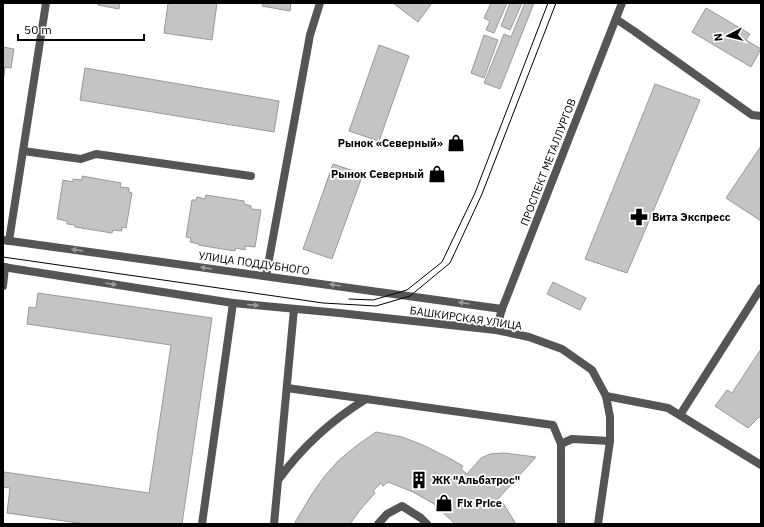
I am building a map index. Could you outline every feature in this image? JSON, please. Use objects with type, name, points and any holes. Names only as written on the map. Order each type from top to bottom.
[{"type":"street","points":[[6,241],[23,151],[46,3]]},
{"type":"street","points":[[266,276],[310,35],[320,3]]},
{"type":"street","name":"ПРОСПЕКТ МЕТАЛЛУРГОВ","points":[[496,330],[502,309],[622,3]]},
{"type":"street","points":[[616,19],[634,30],[752,115],[761,116]]},
{"type":"street","points":[[23,151],[81,159],[96,154],[251,176]]},
{"type":"street","name":"УЛИЦА ПОДДУБНОГО","points":[[6,241],[502,309]]},
{"type":"street","points":[[3,286],[4,267],[233,303],[294,309],[274,524]]},
{"type":"street","points":[[680,415],[761,288]]},
{"type":"street","points":[[202,524],[233,303]]},
{"type":"street","name":"БАШКИРСКАЯ УЛИЦА","points":[[294,309],[496,330],[529,337],[562,350],[592,370],[606,396],[610,417],[610,441],[598,524]]},
{"type":"street","points":[[287,388],[553,425],[561,444],[561,524]]},
{"type":"street","points":[[606,396],[668,408],[761,465]]},
{"type":"street","points":[[278,480],[313,439],[337,418],[366,399]]},
{"type":"street","points":[[561,444],[572,439],[610,441]]},
{"type":"street","points":[[378,524],[393,510],[402,506],[427,524]]},
{"type":"building","points":[[98,3],[120,3],[119,9],[98,5]]},
{"type":"building","points":[[168,3],[217,3],[212,40],[164,33]]},
{"type":"building","points":[[263,3],[291,3],[290,11],[262,6]]},
{"type":"building","points":[[393,3],[432,3],[418,22]]},
{"type":"building","points":[[491,3],[507,3],[494,33],[486,30],[490,21],[484,18]]},
{"type":"building","points":[[510,3],[522,3],[510,30],[501,26]]},
{"type":"building","points":[[525,3],[534,3],[500,89],[484,83],[504,34],[511,37]]},
{"type":"building","points":[[706,8],[750,34],[746,40],[761,49],[751,67],[692,32]]},
{"type":"building","points":[[484,35],[498,40],[484,78],[471,73]]},
{"type":"building","points":[[379,45],[409,56],[379,141],[349,131]]},
{"type":"building","points":[[3,47],[14,49],[11,68],[5,67],[3,83]]},
{"type":"building","points":[[85,68],[279,101],[274,132],[80,100]]},
{"type":"building","points":[[655,84],[700,100],[627,273],[585,259]]},
{"type":"building","points":[[761,146],[761,221],[726,198]]},
{"type":"building","points":[[333,164],[363,174],[332,259],[303,249]]},
{"type":"building","points":[[82,176],[121,183],[120,187],[129,188],[129,192],[132,193],[126,228],[122,227],[122,231],[113,230],[112,233],[75,227],[75,225],[67,224],[67,221],[57,219],[63,180],[73,182],[73,179],[82,180]]},
{"type":"building","points":[[206,195],[244,201],[244,204],[251,206],[251,209],[261,210],[255,247],[245,246],[245,250],[236,248],[235,251],[198,245],[199,244],[190,242],[191,238],[186,237],[192,200],[196,200],[197,197],[205,199]]},
{"type":"building","points":[[553,282],[586,298],[580,310],[547,294]]},
{"type":"building","points":[[38,293],[212,318],[182,524],[86,524],[7,513],[10,488],[3,487],[4,472],[149,493],[171,345],[27,324],[29,307],[36,308]]},
{"type":"building","points":[[761,349],[761,418],[759,417],[748,428],[715,406],[727,390],[732,393]]},
{"type":"building","name":"ЖК \"Альбатрос\"","points":[[376,432],[402,437],[423,445],[463,466],[461,469],[467,474],[481,458],[490,454],[504,453],[536,457],[496,501],[500,506],[503,503],[516,524],[455,524],[434,504],[413,492],[388,482],[383,486],[381,483],[373,491],[375,493],[350,524],[294,524],[312,494],[338,461]]},
{"type":"tram line","points":[[349,299],[373,300],[407,290],[442,262],[475,193],[548,3]]},
{"type":"tram line","points":[[3,257],[323,303],[376,306],[410,296],[450,263],[482,194],[556,3]]},
{"type":"place","name":"Рынок «Северный»","points":[[456,143]]},
{"type":"place","name":"Рынок Северный","points":[[437,174]]},
{"type":"place","name":"Вита Экспресс","points":[[639,217]]},
{"type":"place","name":"ЖК \"Альбатрос\"","points":[[419,480]]},
{"type":"place","name":"Fix Price","points":[[444,503]]}]
